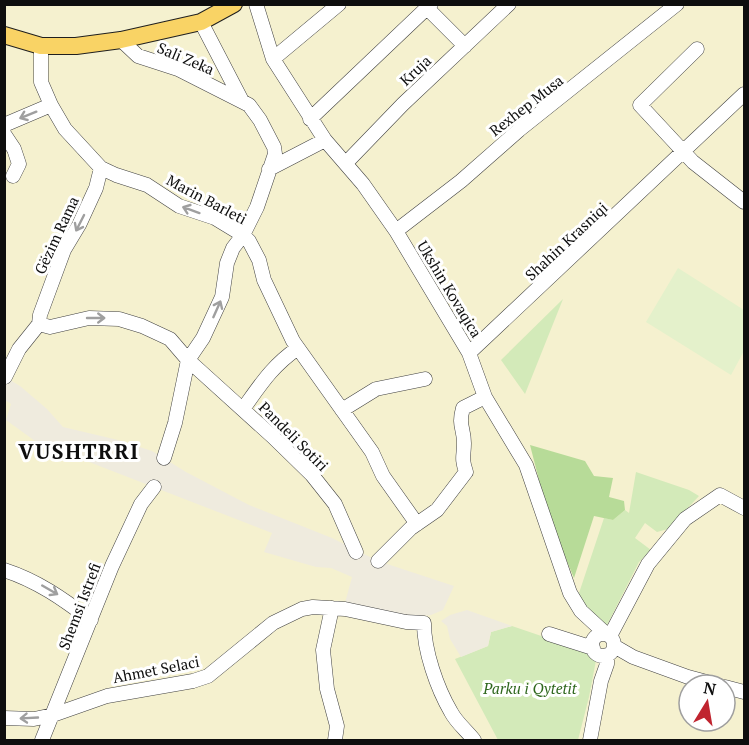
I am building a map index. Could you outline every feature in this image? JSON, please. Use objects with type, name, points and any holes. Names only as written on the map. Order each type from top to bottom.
[{"type":"main road","points":[[4,35],[41,46],[75,46],[122,40],[201,22],[225,7]]},
{"type":"street","name":"Ukshin Kovaqica","points":[[256,4],[273,59],[325,140],[346,163],[396,231],[469,353],[485,397],[526,465],[567,587],[581,611],[581,619],[604,646]]},
{"type":"street","points":[[273,59],[339,4]]},
{"type":"street","name":"Kruja","points":[[346,163],[403,104],[509,4]]},
{"type":"street","name":"Rexhep Musa","points":[[396,231],[461,181],[519,130],[677,4]]},
{"type":"street","points":[[310,119],[429,6],[465,46]]},
{"type":"street","name":"Sali Zeka","points":[[201,22],[243,101]]},
{"type":"street","name":"Sali Zeka","points":[[122,40],[138,56],[178,69],[249,105],[261,120],[275,153],[256,207],[227,263],[222,297],[203,338],[189,360],[176,423],[164,458]]},
{"type":"street","name":"Marin Barleti","points":[[41,46],[41,82],[51,105],[65,129],[101,168],[147,185],[179,206],[215,218],[249,241],[259,260],[264,280],[293,341],[372,452],[383,476],[417,524]]},
{"type":"street","points":[[697,49],[640,105],[693,162],[744,202]]},
{"type":"street","name":"Shahin Krasniqi","points":[[469,353],[744,94]]},
{"type":"street","points":[[4,125],[51,105]]},
{"type":"street","points":[[4,134],[14,149],[19,164],[13,176]]},
{"type":"street","points":[[269,169],[325,140]]},
{"type":"street","name":"Gëzim Rama","points":[[5,377],[20,349],[39,324],[40,315],[64,250],[96,188],[101,168]]},
{"type":"street","name":"Pandeli Sotiri","points":[[39,324],[50,327],[89,318],[119,319],[142,326],[170,339],[189,360],[312,475],[335,504],[356,552]]},
{"type":"street","points":[[243,409],[268,372],[298,348]]},
{"type":"street","points":[[342,410],[375,389],[425,380]]},
{"type":"street","points":[[378,561],[417,524],[437,510],[466,472],[462,457],[464,441],[459,420],[463,408],[485,397]]},
{"type":"street","name":"Shemsi Istrefi","points":[[42,741],[128,531],[141,504],[154,487]]},
{"type":"street","points":[[590,741],[601,681],[607,664],[604,646],[648,564],[685,519],[720,495],[744,508]]},
{"type":"street","points":[[4,570],[27,577],[57,594],[91,620]]},
{"type":"street","name":"Ahmet Selaci","points":[[4,718],[34,719],[53,715],[107,696],[193,681],[208,676],[264,630],[292,612],[314,607],[424,623],[431,666],[447,704],[451,713],[474,741]]},
{"type":"street","points":[[332,608],[323,650],[327,689],[338,726],[335,741]]},
{"type":"street","points":[[549,634],[604,646],[626,658],[633,657],[677,673]]},
{"type":"green space","points":[[4,5],[744,5],[744,740],[5,740]]},
{"type":"green space","points":[[678,268],[744,310],[744,351],[731,375],[646,322]]},
{"type":"green space","points":[[563,299],[525,394],[501,360]]},
{"type":"green space","points":[[530,445],[585,461],[594,476],[613,478],[609,497],[624,501],[625,510],[613,520],[594,516],[574,578],[549,519]]},
{"type":"green space","points":[[636,472],[689,490],[699,496],[668,529],[657,532],[645,523],[635,538],[651,550],[639,562],[606,627],[598,630],[578,596],[604,518],[613,520],[625,510],[629,513]]},
{"type":"green space","name":"Parku i Qytetit","points":[[512,626],[597,655],[578,740],[498,740],[455,659],[488,646],[491,632]]},
{"type":"shaded area","points":[[5,377],[20,386],[47,409],[63,427],[152,451],[186,472],[249,505],[332,538],[378,561],[454,586],[443,610],[431,615],[411,617],[345,603],[352,577],[331,568],[316,567],[264,552],[272,533],[35,441],[6,420],[11,404],[5,400]]},
{"type":"shaded area","points":[[467,610],[512,626],[491,632],[488,646],[461,657],[450,639],[447,626],[441,621],[450,615]]},
{"type":"district","name":"VUSHTRRI","points":[[79,451]]}]
